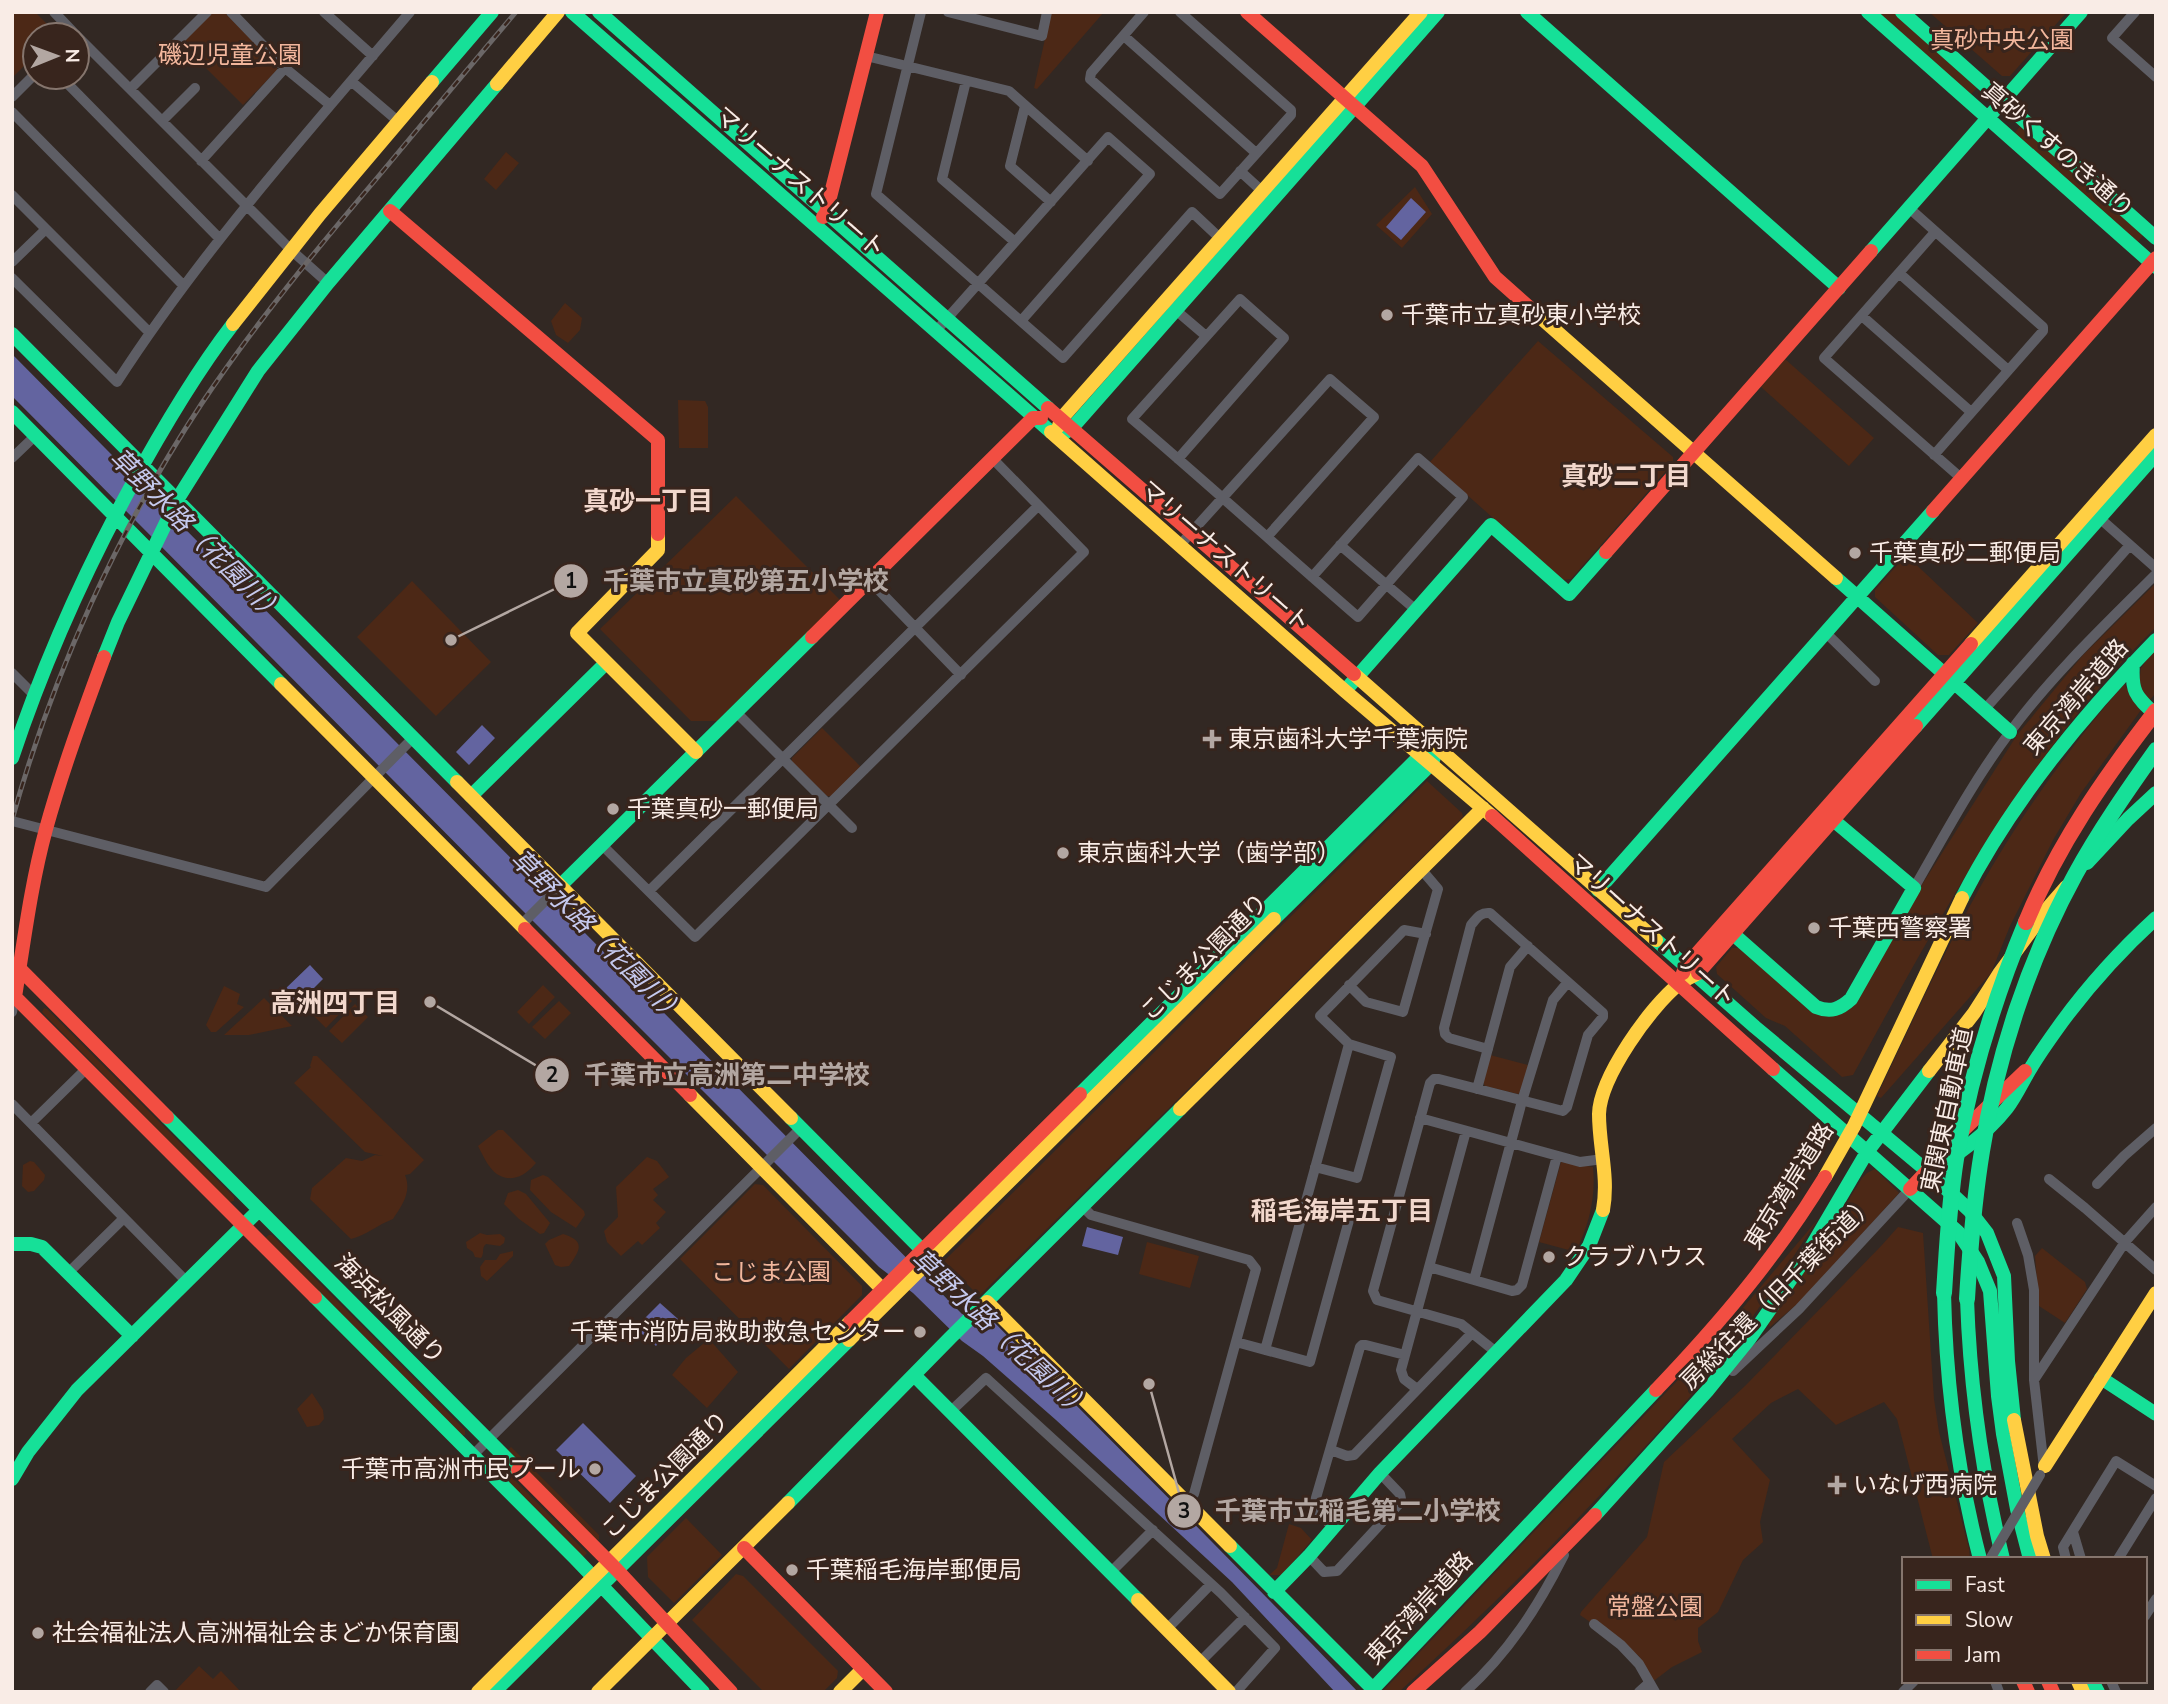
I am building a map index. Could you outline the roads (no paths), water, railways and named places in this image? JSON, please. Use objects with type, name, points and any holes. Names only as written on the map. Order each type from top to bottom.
[{"type":"main road","points":[[12,758],[34,695],[75,595],[142,465],[221,339],[292,250],[492,12]]},
{"type":"main road","points":[[13,1001],[16,965],[46,830],[78,726],[93,684],[150,552],[177,500],[258,371],[328,283],[558,12]]},
{"type":"main road","name":"マリーナストリート","points":[[572,12],[815,226],[1066,424],[1598,890],[1858,1115],[1927,1171],[1969,1210],[1980,1222],[2001,1266],[2005,1286],[2015,1433],[2043,1557]]},
{"type":"main road","name":"マリーナストリート","points":[[599,12],[827,213],[1032,418],[1483,808],[1958,1232],[1978,1262],[1990,1291],[2003,1434],[2029,1557]]},
{"type":"main road","points":[[815,226],[827,213],[877,12]]},
{"type":"main road","points":[[1247,12],[1422,166],[1495,277],[2010,732]]},
{"type":"main road","points":[[1055,438],[1350,103],[1421,12]]},
{"type":"main road","points":[[1226,244],[1263,192],[1438,12]]},
{"type":"main road","points":[[1527,12],[1839,288]]},
{"type":"main road","name":"真砂くすのき通り","points":[[1868,12],[2154,263]]},
{"type":"main road","name":"真砂くすのき通り","points":[[1902,12],[2156,238]]},
{"type":"main road","points":[[1345,691],[1492,525],[1569,594],[2081,12]]},
{"type":"main road","points":[[390,212],[658,440],[659,550],[577,633],[696,751]]},
{"type":"main road","points":[[1598,890],[2154,263]]},
{"type":"main road","points":[[12,334],[927,1256]]},
{"type":"main road","points":[[12,412],[888,1295]]},
{"type":"main road","points":[[560,886],[1032,418],[1066,424]]},
{"type":"main road","points":[[2095,514],[2156,435]]},
{"type":"main road","points":[[1274,1592],[1334,1528],[1380,1473],[1580,1263],[1595,1237],[1604,1208],[1606,1181],[1599,1118],[1600,1098],[1623,1051],[1691,970],[2095,514],[2156,454]]},
{"type":"main road","name":"東京湾岸道路","points":[[1372,1690],[1728,1314],[1795,1225],[1848,1136],[1983,860],[2048,763],[2101,696],[2156,640]]},
{"type":"main road","points":[[471,796],[606,663]]},
{"type":"main road","points":[[2133,663],[2133,692],[2156,713]]},
{"type":"main road","name":"東関東自動車道","points":[[1979,1557],[1963,1492],[1949,1408],[1945,1356],[1944,1293],[1948,1214],[1956,1159],[1980,1049],[2001,983],[2039,894],[2076,823],[2117,761],[2156,713]]},
{"type":"main road","name":"こじま公園通り","points":[[495,1692],[613,1566],[1437,747]]},
{"type":"main road","name":"東関東自動車道","points":[[2004,1557],[1986,1486],[1973,1405],[1967,1299],[1972,1216],[1980,1152],[1995,1082],[2019,999],[2044,936],[2077,868],[2115,806],[2156,750]]},
{"type":"main road","name":"東京湾岸道路","points":[[1413,1692],[1480,1632],[1570,1542],[1677,1426],[1730,1363],[1800,1266],[1867,1152],[1974,1013],[2046,910],[2112,836],[2156,793]]},
{"type":"main road","points":[[598,1692],[1483,808]]},
{"type":"main road","points":[[1732,933],[1810,1003],[1828,1012],[1842,1007],[1851,999],[1914,888],[1828,815]]},
{"type":"main road","points":[[1691,970],[1732,933],[1828,815]]},
{"type":"main road","points":[[1910,1189],[1927,1171],[1932,1160],[2032,1065],[2064,1018],[2103,969],[2156,918]]},
{"type":"main road","name":"海浜松風通り","points":[[16,965],[613,1566],[731,1692]]},
{"type":"main road","name":"海浜松風通り","points":[[13,1001],[87,1068],[473,1455],[703,1692]]},
{"type":"main road","points":[[12,1479],[28,1452],[77,1390],[259,1210]]},
{"type":"main road","points":[[12,1244],[42,1247],[132,1336]]},
{"type":"main road","points":[[2042,1470],[2156,1293]]},
{"type":"main road","points":[[984,1305],[1372,1690]]},
{"type":"main road","points":[[914,1375],[1229,1692]]},
{"type":"main road","points":[[2101,1378],[2156,1414]]},
{"type":"main road","points":[[744,1548],[886,1692]]},
{"type":"main road","name":"こじま公園通り","points":[[478,1692],[598,1582]]},
{"type":"main road","points":[[841,1692],[863,1669]]},
{"type":"street","points":[[130,89],[207,12]]},
{"type":"street","points":[[231,12],[285,68],[330,105]]},
{"type":"street","points":[[324,12],[373,56]]},
{"type":"street","points":[[12,278],[117,382],[149,332],[219,238],[410,12]]},
{"type":"street","points":[[921,12],[876,194],[1063,358],[1192,212],[1226,244]]},
{"type":"street","points":[[948,12],[1042,36],[1047,12]]},
{"type":"street","points":[[1144,12],[1091,73],[1091,81],[1220,194],[1291,115],[1291,110],[1180,12]]},
{"type":"street","points":[[2135,12],[2112,38],[2156,77]]},
{"type":"street","points":[[1124,36],[1256,153]]},
{"type":"street","points":[[91,50],[328,283]]},
{"type":"street","points":[[866,56],[1009,91],[1088,161]]},
{"type":"street","points":[[201,161],[285,68]]},
{"type":"street","points":[[351,81],[399,122]]},
{"type":"street","points":[[965,81],[942,179],[1015,243]]},
{"type":"street","points":[[162,121],[195,88]]},
{"type":"street","points":[[75,91],[219,238]]},
{"type":"street","points":[[1025,106],[1010,166],[1051,202]]},
{"type":"street","points":[[12,112],[183,285]]},
{"type":"street","points":[[941,325],[1108,137],[1150,174],[1021,321]]},
{"type":"street","points":[[1240,171],[1263,192]]},
{"type":"street","points":[[12,195],[149,332]]},
{"type":"street","points":[[1909,208],[2043,327],[2043,331],[1934,455]]},
{"type":"street","points":[[12,262],[46,229]]},
{"type":"street","points":[[1936,232],[1824,358],[1961,478]]},
{"type":"street","points":[[1899,273],[2008,370]]},
{"type":"street","points":[[1178,459],[1284,338],[1240,299],[1132,419],[1357,617],[1463,497],[1418,458],[1312,577]]},
{"type":"street","points":[[1171,306],[1206,336]]},
{"type":"street","points":[[1862,316],[1971,412]]},
{"type":"street","points":[[1180,546],[1330,379],[1374,417],[1267,537]]},
{"type":"street","points":[[12,458],[35,436]]},
{"type":"street","points":[[602,845],[695,937],[961,675],[1084,552],[992,458]]},
{"type":"street","points":[[649,891],[1038,506]]},
{"type":"street","points":[[2095,514],[2156,568]]},
{"type":"street","points":[[1340,545],[1416,610]]},
{"type":"street","points":[[1985,709],[2130,545]]},
{"type":"street","points":[[1914,888],[1972,789],[2010,732],[2081,648],[2156,574]]},
{"type":"street","points":[[869,580],[961,675]]},
{"type":"street","points":[[1825,632],[1875,681]]},
{"type":"street","points":[[12,673],[34,695]]},
{"type":"street","points":[[736,712],[852,828]]},
{"type":"street","points":[[12,821],[266,887],[413,738]]},
{"type":"street","points":[[1349,985],[1366,1002],[1403,1012],[1438,889],[1421,869]]},
{"type":"street","points":[[521,925],[560,886]]},
{"type":"street","points":[[1488,1049],[1449,1038],[1444,1028],[1471,925],[1484,912],[1490,913],[1528,946],[1603,1013],[1602,1017],[1588,1035],[1567,1107],[1563,1111],[1477,1088],[1434,1079],[1430,1083],[1373,1291],[1377,1300],[1461,1324],[1496,1352]]},
{"type":"street","points":[[1315,1167],[1357,1178],[1391,1057],[1349,1044],[1320,1016],[1404,930],[1426,934]]},
{"type":"street","points":[[1477,1088],[1510,967],[1528,946]]},
{"type":"street","points":[[1474,1280],[1522,1101],[1553,1000],[1568,982]]},
{"type":"street","points":[[1265,1350],[1349,1044]]},
{"type":"street","points":[[31,1123],[87,1068]]},
{"type":"street","points":[[12,1104],[187,1282]]},
{"type":"street","points":[[1420,1118],[1580,1162],[1602,1159]]},
{"type":"street","points":[[473,1455],[800,1128]]},
{"type":"street","points":[[2097,1184],[2156,1128]]},
{"type":"street","points":[[1417,1389],[1401,1374],[1466,1131]]},
{"type":"street","points":[[1429,1267],[1512,1291],[1517,1290],[1521,1285],[1558,1156]]},
{"type":"street","points":[[2049,1180],[2156,1270]]},
{"type":"street","name":"房総往還（旧千葉街道）","points":[[1677,1426],[1799,1308],[1910,1189]]},
{"type":"street","points":[[1236,1342],[1310,1362],[1351,1213],[1306,1201]]},
{"type":"street","points":[[1083,1207],[1091,1216],[1249,1260],[1256,1269],[1194,1494],[1186,1503]]},
{"type":"street","points":[[2034,1380],[2125,1242],[2156,1207]]},
{"type":"street","points":[[69,1272],[124,1218]]},
{"type":"street","points":[[1991,1557],[2042,1470],[2034,1380],[2034,1290],[2028,1255],[2017,1223]]},
{"type":"street","points":[[1331,1450],[1347,1456],[1354,1455],[1472,1332]]},
{"type":"street","points":[[1334,1528],[1313,1508],[1360,1347],[1366,1345],[1405,1355]]},
{"type":"street","points":[[950,1412],[986,1378],[1245,1617],[1276,1648],[1236,1692]]},
{"type":"street","points":[[2066,1557],[2063,1547],[2116,1461],[2156,1486]]},
{"type":"street","points":[[1309,1556],[1324,1572],[1337,1571],[1398,1505],[1400,1494],[1380,1473]]},
{"type":"street","points":[[2119,1557],[2156,1498]]},
{"type":"street","points":[[1111,1572],[1153,1530]]},
{"type":"street","points":[[2073,1532],[2080,1557]]},
{"type":"street","points":[[1466,1691],[1499,1658],[1525,1623],[1543,1596],[1570,1542]]},
{"type":"street","points":[[1167,1629],[1211,1584]]},
{"type":"street","points":[[1200,1662],[1245,1617]]},
{"type":"street","points":[[1594,1624],[1621,1645],[1639,1664],[1652,1687],[1639,1692]]},
{"type":"street","points":[[150,1692],[157,1685],[164,1692]]},
{"type":"water","points":[[1411,198],[1426,212],[1401,240],[1386,227]]},
{"type":"water","name":"草野水路（花園川）","points":[[12,354],[962,1314],[987,1315],[1358,1692],[1335,1692],[1232,1582],[1056,1420],[962,1341],[913,1293],[879,1267],[12,396]]},
{"type":"water","points":[[482,725],[495,738],[469,765],[456,752]]},
{"type":"water","points":[[310,965],[323,979],[297,1005],[283,991]]},
{"type":"water","points":[[1087,1227],[1123,1237],[1118,1255],[1082,1246]]},
{"type":"water","points":[[660,1303],[678,1319],[656,1346],[635,1328]]},
{"type":"water","points":[[583,1423],[636,1476],[610,1503],[556,1450]]},
{"type":"railway","points":[[12,820],[28,765],[68,657],[116,552],[171,451],[222,374],[286,288],[516,12]]},
{"type":"place","name":"千葉市立真砂東小学校","points":[[1387,315]]},
{"type":"place","name":"千葉真砂二郵便局","points":[[1855,553]]},
{"type":"place","name":"千葉市立真砂第五小学校","points":[[451,640]]},
{"type":"place","name":"東京歯科大学千葉病院","points":[[1212,739]]},
{"type":"place","name":"千葉真砂一郵便局","points":[[613,809]]},
{"type":"place","name":"東京歯科大学（歯学部）","points":[[1063,853]]},
{"type":"place","name":"千葉西警察署","points":[[1814,928]]},
{"type":"place","name":"千葉市立高洲第二中学校","points":[[430,1002]]},
{"type":"place","name":"クラブハウス","points":[[1549,1257]]},
{"type":"place","name":"千葉市消防局救助救急センター","points":[[920,1332]]},
{"type":"place","name":"千葉市立稲毛第二小学校","points":[[1149,1384]]},
{"type":"place","name":"千葉市高洲市民プール","points":[[595,1469]]},
{"type":"place","name":"いなげ西病院","points":[[1837,1485]]},
{"type":"place","name":"千葉稲毛海岸郵便局","points":[[792,1570]]},
{"type":"place","name":"社会福祉法人高洲福祉会まどか保育園","points":[[38,1633]]},
{"type":"district","name":"真砂二丁目","points":[[1626,476]]},
{"type":"district","name":"真砂一丁目","points":[[648,501]]},
{"type":"district","name":"高洲四丁目","points":[[335,1003]]},
{"type":"district","name":"稲毛海岸五丁目","points":[[1342,1211]]},
{"type":"park label","name":"真砂中央公園","points":[[2002,40]]},
{"type":"park label","name":"磯辺児童公園","points":[[230,55]]},
{"type":"park label","name":"こじま公園","points":[[771,1272]]},
{"type":"park label","name":"常盤公園","points":[[1655,1607]]}]
